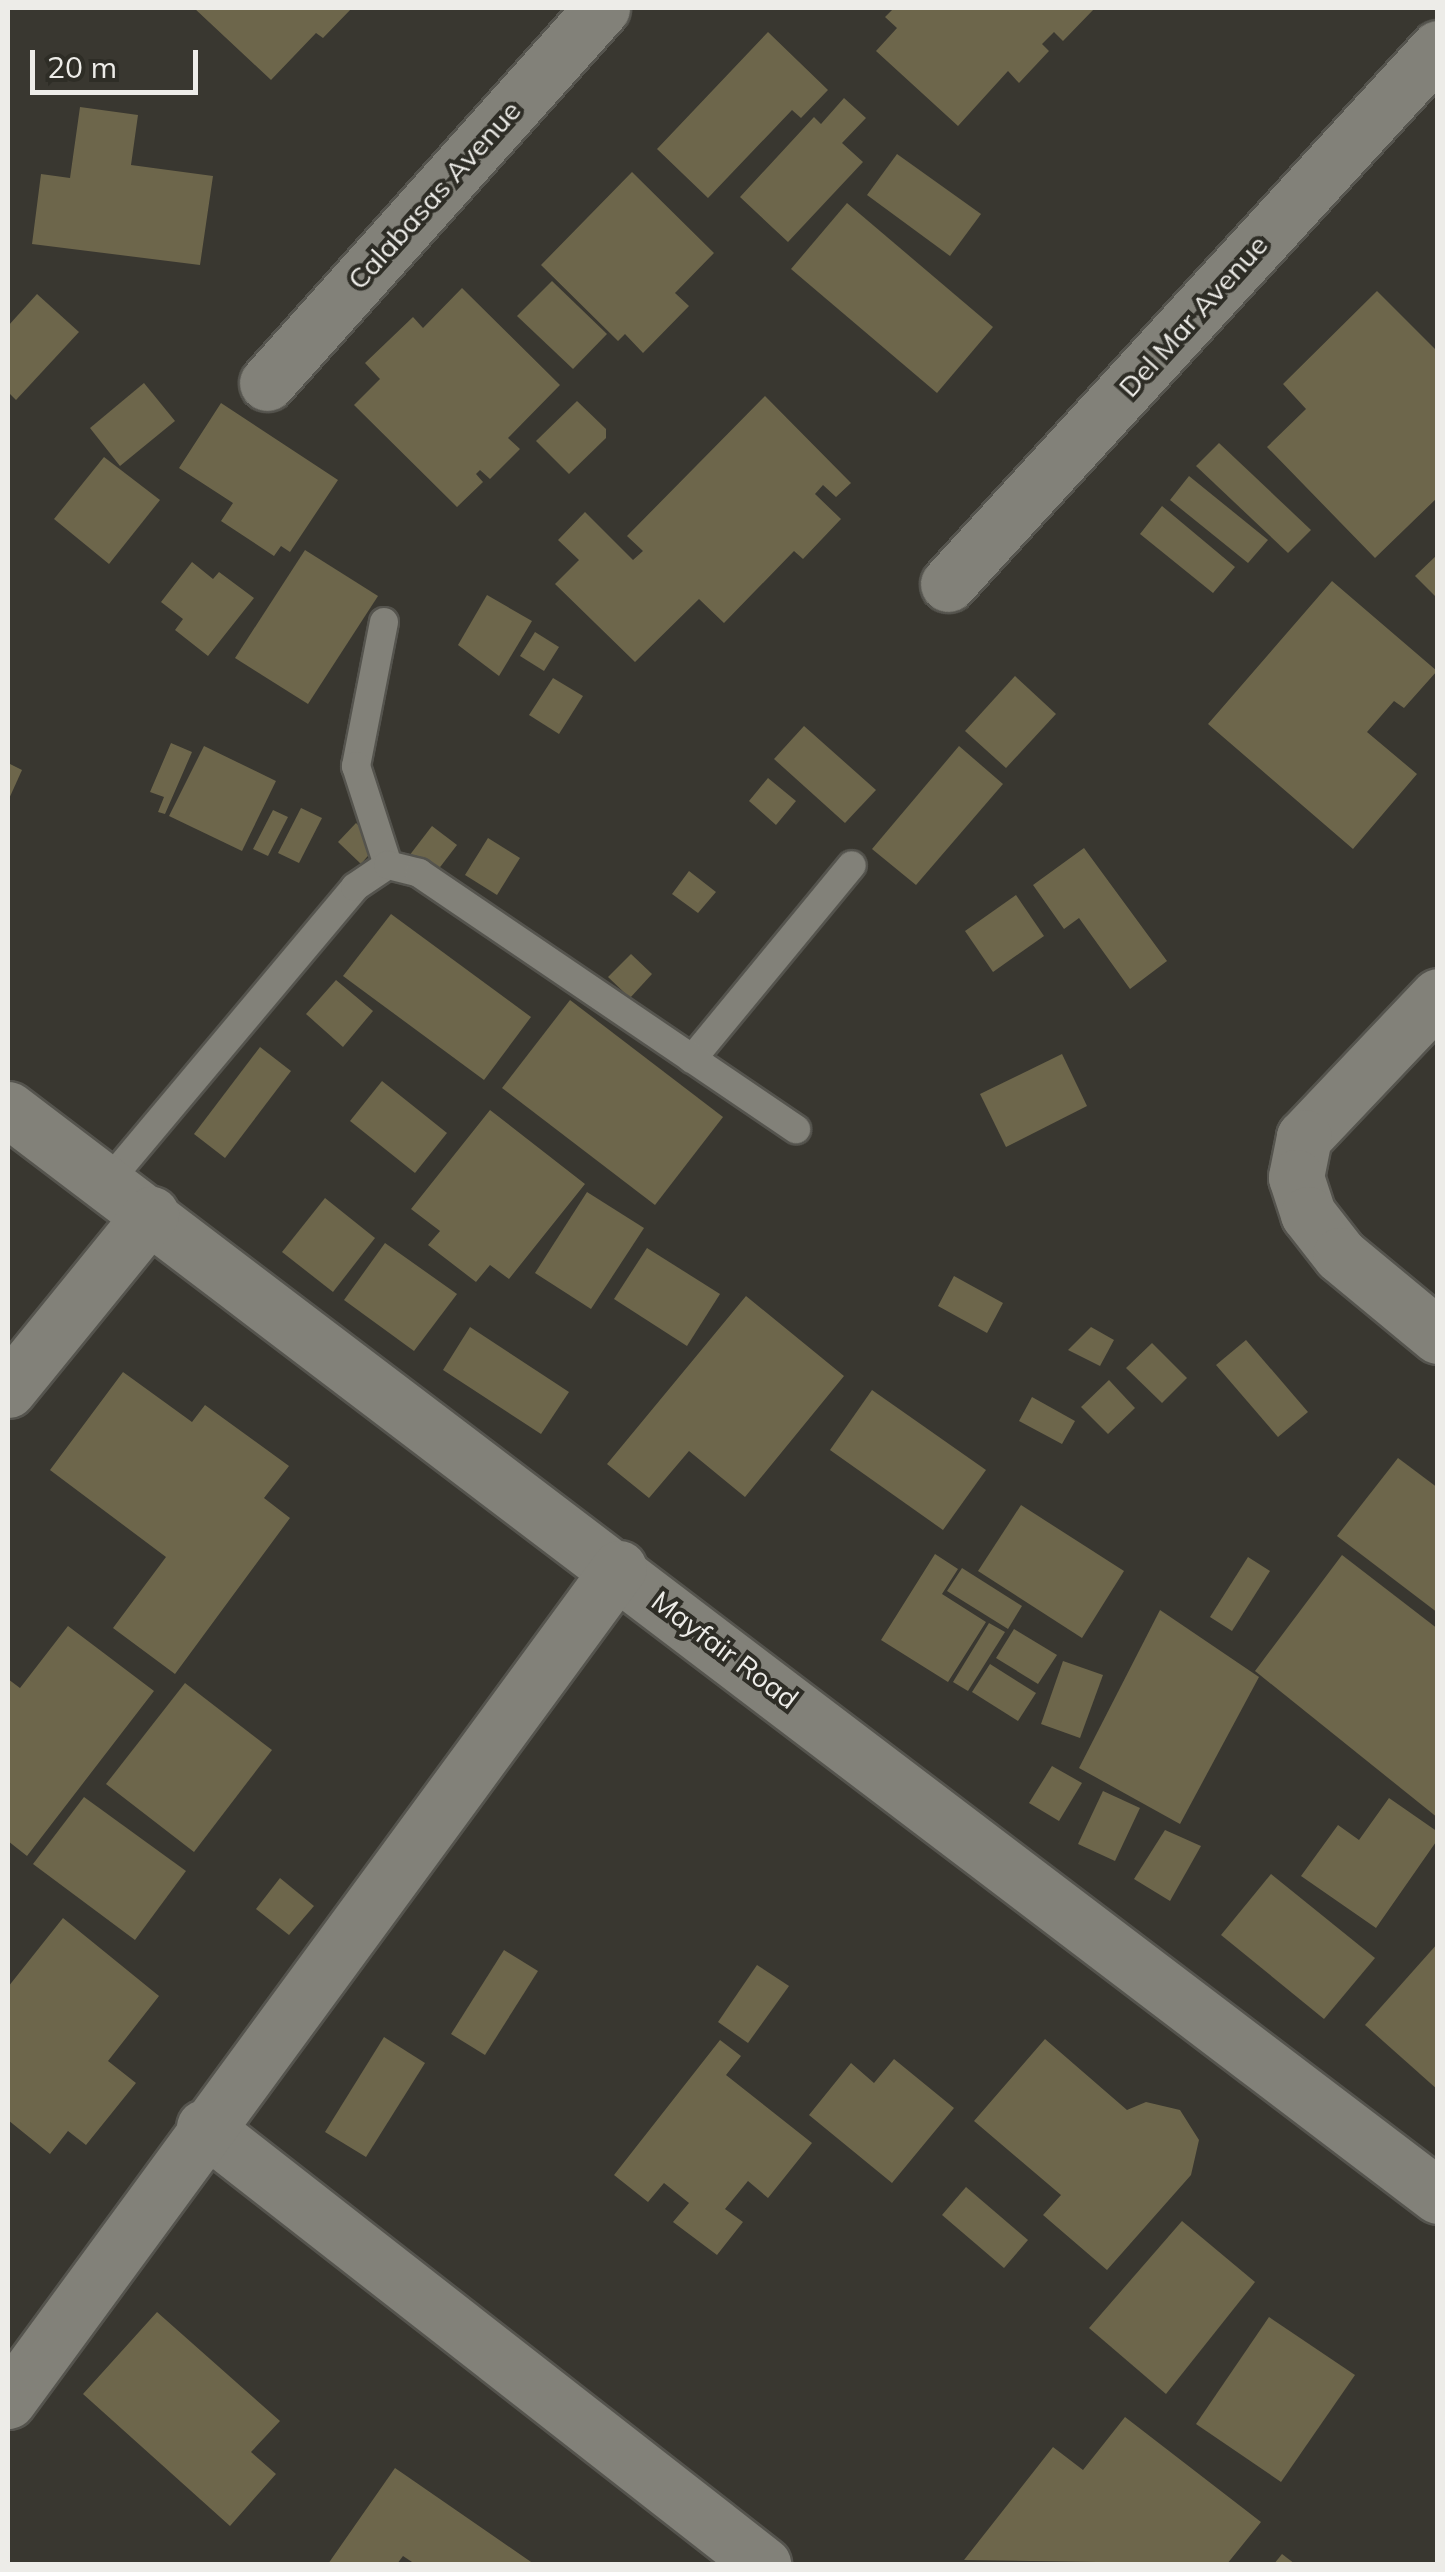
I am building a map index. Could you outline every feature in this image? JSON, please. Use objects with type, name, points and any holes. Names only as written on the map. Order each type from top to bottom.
[{"type":"street","name":"Calabasas Avenue","points":[[267,384],[602,8]]},
{"type":"street","name":"Del Mar Avenue","points":[[948,584],[1438,48]]},
{"type":"street","points":[[1438,996],[1304,1138],[1296,1177],[1308,1214],[1374,1289],[1438,1336]]},
{"type":"street","name":"Mayfair Road","points":[[8,1110],[619,1568],[1438,2196]]},
{"type":"street","points":[[8,1390],[150,1214]]},
{"type":"street","points":[[8,2401],[204,2127],[619,1568]]},
{"type":"street","points":[[204,2127],[764,2564]]},
{"type":"lane","points":[[384,622],[356,766],[388,865]]},
{"type":"lane","points":[[107,1183],[355,887],[388,865],[419,873],[796,1129]]},
{"type":"lane","points":[[692,1058],[852,865]]},
{"type":"building","points":[[194,8],[352,8],[323,38],[316,33],[271,80]]},
{"type":"building","points":[[894,8],[1095,8],[1063,41],[1054,32],[1042,44],[1049,51],[1019,83],[1008,71],[958,126],[876,51],[897,28],[885,17]]},
{"type":"building","points":[[768,32],[828,90],[801,118],[792,110],[708,198],[657,149]]},
{"type":"building","points":[[844,98],[866,118],[842,143],[863,162],[788,242],[740,197],[814,117],[821,124]]},
{"type":"building","points":[[80,107],[138,115],[131,165],[213,176],[200,265],[32,244],[41,174],[70,178]]},
{"type":"building","points":[[897,154],[981,214],[950,256],[867,195]]},
{"type":"building","points":[[632,172],[714,253],[675,293],[689,306],[643,353],[625,334],[618,341],[541,265]]},
{"type":"building","points":[[847,203],[993,327],[937,393],[791,269]]},
{"type":"building","points":[[552,281],[607,334],[573,369],[517,316]]},
{"type":"building","points":[[462,288],[560,385],[508,438],[520,449],[490,479],[480,470],[476,474],[483,482],[457,507],[354,405],[380,379],[365,363],[413,317],[423,328]]},
{"type":"building","points":[[1377,291],[1438,352],[1438,497],[1375,558],[1267,447],[1306,409],[1283,384]]},
{"type":"building","points":[[37,294],[79,332],[16,400],[8,392],[8,326]]},
{"type":"building","points":[[144,383],[175,421],[120,466],[90,428]]},
{"type":"building","points":[[765,396],[851,483],[836,497],[823,485],[815,494],[841,519],[803,559],[794,551],[724,623],[699,599],[635,662],[555,584],[579,560],[558,540],[585,512],[633,560],[643,551],[627,536]]},
{"type":"building","points":[[577,401],[606,429],[606,438],[569,474],[536,441]]},
{"type":"building","points":[[221,403],[338,480],[290,552],[281,546],[274,556],[221,521],[233,503],[179,468]]},
{"type":"building","points":[[1219,443],[1311,530],[1288,553],[1196,466]]},
{"type":"building","points":[[104,457],[160,500],[109,564],[54,519]]},
{"type":"building","points":[[1189,476],[1268,540],[1248,563],[1170,500]]},
{"type":"building","points":[[1162,506],[1235,567],[1213,593],[1140,534]]},
{"type":"building","points":[[305,550],[378,596],[308,704],[235,658]]},
{"type":"building","points":[[1438,554],[1438,599],[1415,576]]},
{"type":"building","points":[[192,562],[213,579],[219,572],[254,598],[208,656],[175,630],[183,619],[161,602]]},
{"type":"building","points":[[1332,581],[1437,671],[1404,708],[1394,701],[1367,732],[1417,774],[1353,849],[1208,724]]},
{"type":"building","points":[[487,595],[532,621],[499,676],[458,645]]},
{"type":"building","points":[[535,632],[559,647],[544,671],[520,656]]},
{"type":"building","points":[[1015,676],[1056,714],[1006,768],[965,731]]},
{"type":"building","points":[[553,678],[583,696],[559,734],[529,715]]},
{"type":"building","points":[[804,726],[876,790],[845,823],[774,759]]},
{"type":"building","points":[[171,743],[192,752],[165,814],[158,812],[164,797],[150,792]]},
{"type":"building","points":[[204,746],[276,781],[242,851],[169,816]]},
{"type":"building","points":[[959,746],[1003,784],[916,885],[872,849]]},
{"type":"building","points":[[8,763],[22,770],[8,801]]},
{"type":"building","points":[[768,778],[796,801],[776,825],[749,801]]},
{"type":"building","points":[[301,808],[322,818],[299,863],[278,853]]},
{"type":"building","points":[[273,810],[288,817],[268,856],[253,849]]},
{"type":"building","points":[[356,823],[378,844],[361,864],[338,842]]},
{"type":"building","points":[[432,826],[457,845],[434,875],[409,856]]},
{"type":"building","points":[[488,838],[520,858],[497,895],[465,875]]},
{"type":"building","points":[[1084,848],[1167,961],[1130,989],[1079,918],[1064,929],[1033,885]]},
{"type":"building","points":[[689,871],[716,892],[698,913],[672,894]]},
{"type":"building","points":[[1016,895],[1044,936],[993,972],[965,931]]},
{"type":"building","points":[[391,914],[531,1017],[484,1080],[343,976]]},
{"type":"building","points":[[631,954],[652,974],[630,998],[608,977]]},
{"type":"building","points":[[336,980],[373,1011],[343,1047],[306,1014]]},
{"type":"building","points":[[570,1000],[723,1117],[655,1205],[502,1088]]},
{"type":"building","points":[[260,1047],[291,1071],[225,1158],[194,1134]]},
{"type":"building","points":[[1062,1054],[1087,1106],[1006,1147],[980,1094]]},
{"type":"building","points":[[382,1081],[447,1133],[415,1173],[350,1121]]},
{"type":"building","points":[[490,1110],[585,1184],[509,1279],[490,1265],[476,1282],[428,1245],[440,1231],[411,1209]]},
{"type":"building","points":[[587,1192],[644,1228],[591,1309],[535,1273]]},
{"type":"building","points":[[325,1198],[375,1238],[333,1292],[282,1252]]},
{"type":"building","points":[[385,1243],[457,1294],[414,1351],[344,1300]]},
{"type":"building","points":[[647,1248],[720,1294],[687,1346],[614,1299]]},
{"type":"building","points":[[954,1276],[1003,1303],[987,1333],[938,1306]]},
{"type":"building","points":[[746,1296],[844,1376],[745,1497],[689,1451],[649,1498],[607,1464]]},
{"type":"building","points":[[470,1327],[569,1392],[541,1434],[443,1370]]},
{"type":"building","points":[[1091,1327],[1114,1340],[1100,1366],[1068,1350]]},
{"type":"building","points":[[1246,1340],[1308,1412],[1278,1437],[1216,1365]]},
{"type":"building","points":[[1152,1343],[1187,1378],[1162,1403],[1126,1368]]},
{"type":"building","points":[[123,1372],[192,1422],[205,1405],[289,1466],[264,1498],[290,1518],[175,1674],[113,1628],[166,1557],[50,1470]]},
{"type":"building","points":[[1109,1380],[1135,1408],[1108,1434],[1081,1407]]},
{"type":"building","points":[[872,1390],[986,1470],[943,1530],[830,1450]]},
{"type":"building","points":[[1032,1397],[1075,1421],[1062,1444],[1019,1421]]},
{"type":"building","points":[[1398,1458],[1438,1488],[1438,1613],[1337,1536]]},
{"type":"building","points":[[1021,1505],[1124,1571],[1082,1638],[978,1571]]},
{"type":"building","points":[[935,1554],[958,1569],[942,1594],[986,1622],[948,1682],[881,1640]]},
{"type":"building","points":[[1342,1555],[1438,1629],[1438,1818],[1255,1671]]},
{"type":"building","points":[[1248,1557],[1270,1571],[1232,1631],[1210,1617]]},
{"type":"building","points":[[962,1568],[1022,1606],[1008,1629],[947,1591]]},
{"type":"building","points":[[1160,1610],[1259,1677],[1180,1824],[1079,1768]]},
{"type":"building","points":[[989,1623],[1005,1632],[968,1691],[953,1682]]},
{"type":"building","points":[[68,1626],[154,1691],[27,1856],[8,1841],[8,1679],[20,1688]]},
{"type":"building","points":[[1014,1629],[1057,1655],[1038,1684],[996,1658]]},
{"type":"building","points":[[1063,1661],[1103,1675],[1080,1738],[1041,1724]]},
{"type":"building","points":[[990,1664],[1036,1693],[1018,1721],[972,1692]]},
{"type":"building","points":[[185,1683],[272,1750],[194,1852],[106,1784]]},
{"type":"building","points":[[1052,1766],[1082,1783],[1059,1821],[1029,1803]]},
{"type":"building","points":[[1103,1791],[1140,1808],[1115,1861],[1078,1844]]},
{"type":"building","points":[[84,1797],[186,1871],[135,1940],[33,1864]]},
{"type":"building","points":[[1389,1798],[1438,1832],[1438,1839],[1376,1928],[1301,1876],[1338,1825],[1359,1840]]},
{"type":"building","points":[[1165,1830],[1201,1846],[1170,1901],[1134,1879]]},
{"type":"building","points":[[1271,1874],[1375,1958],[1324,2019],[1221,1935]]},
{"type":"building","points":[[280,1878],[314,1906],[289,1935],[256,1909]]},
{"type":"building","points":[[63,1918],[159,1996],[108,2061],[136,2083],[86,2145],[68,2131],[50,2154],[8,2120],[8,1987]]},
{"type":"building","points":[[1438,1943],[1438,2090],[1365,2025]]},
{"type":"building","points":[[504,1950],[538,1971],[485,2055],[451,2034]]},
{"type":"building","points":[[757,1965],[789,1986],[748,2043],[718,2022]]},
{"type":"building","points":[[384,2037],[425,2063],[366,2157],[325,2132]]},
{"type":"building","points":[[1045,2039],[1127,2110],[1146,2102],[1180,2110],[1199,2140],[1191,2175],[1107,2270],[1043,2215],[1061,2195],[974,2121]]},
{"type":"building","points":[[720,2040],[741,2056],[726,2075],[812,2143],[768,2198],[748,2181],[725,2209],[743,2222],[717,2255],[673,2222],[689,2203],[664,2183],[648,2202],[614,2175]]},
{"type":"building","points":[[894,2059],[954,2108],[892,2183],[809,2115],[851,2063],[874,2083]]},
{"type":"building","points":[[966,2187],[1028,2240],[1004,2268],[942,2215]]},
{"type":"building","points":[[1182,2221],[1255,2282],[1166,2394],[1089,2328]]},
{"type":"building","points":[[157,2312],[280,2421],[251,2452],[276,2474],[230,2526],[83,2394]]},
{"type":"building","points":[[1269,2317],[1355,2375],[1281,2482],[1196,2424]]},
{"type":"building","points":[[1125,2417],[1261,2522],[1227,2564],[964,2560],[1053,2447],[1083,2470]]},
{"type":"building","points":[[395,2468],[534,2564],[415,2564],[403,2556],[397,2564],[328,2564]]},
{"type":"building","points":[[1282,2554],[1295,2564],[1274,2564]]}]
